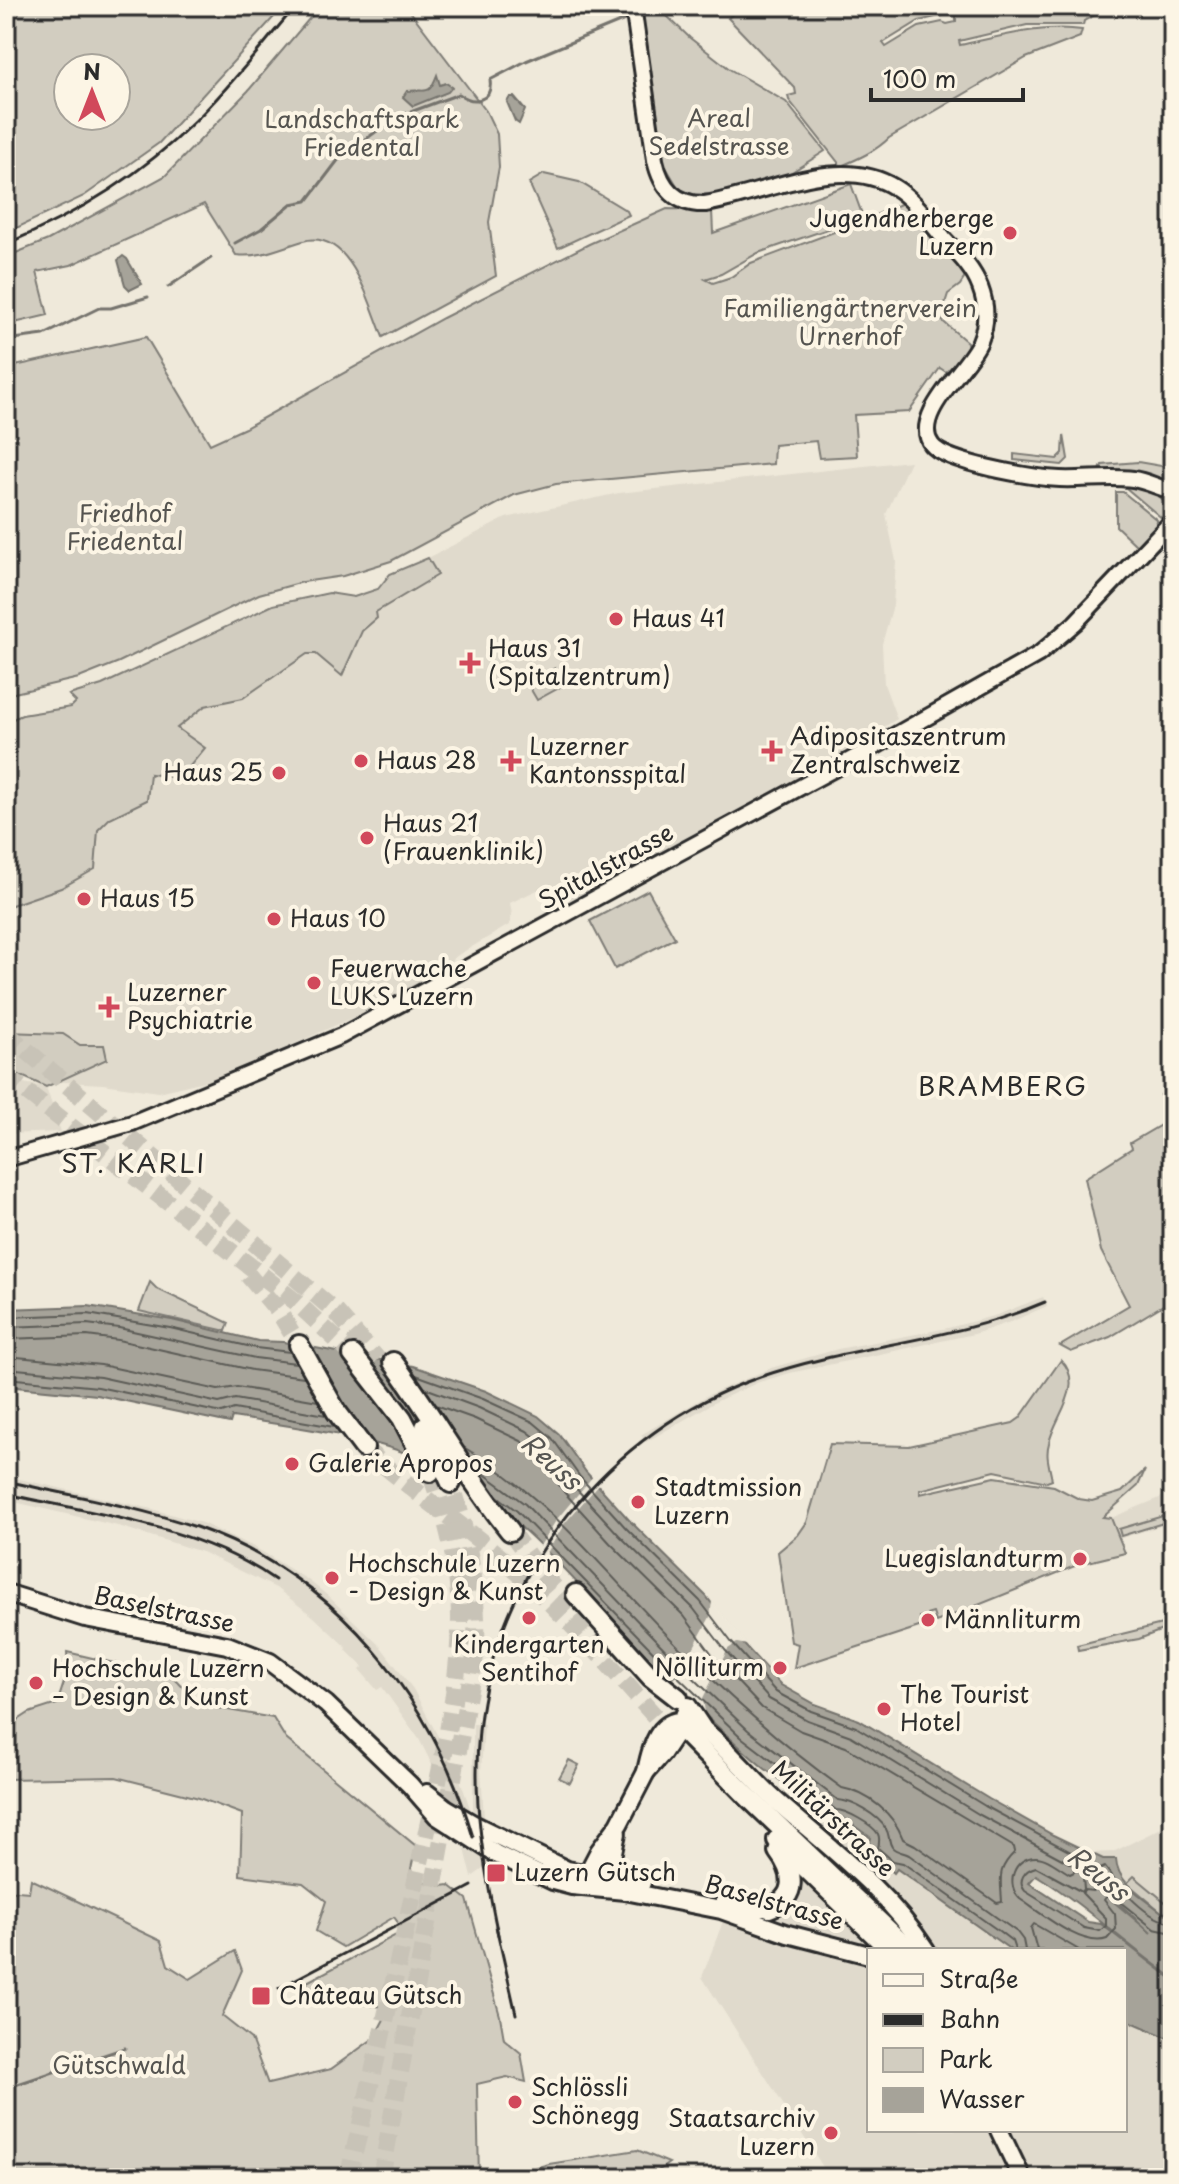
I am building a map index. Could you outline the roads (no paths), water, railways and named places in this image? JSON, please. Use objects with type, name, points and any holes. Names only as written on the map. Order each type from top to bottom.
[{"type":"highway","points":[[299,1345],[336,1411],[364,1448]]},
{"type":"highway","points":[[353,1355],[402,1418],[430,1472]]},
{"type":"highway","points":[[451,1483],[439,1452],[386,1361],[420,1399],[482,1497],[510,1531]]},
{"type":"highway","points":[[576,1594],[651,1677],[682,1724],[768,1831],[888,1948]]},
{"type":"highway","points":[[682,1724],[747,1796],[907,1948]]},
{"type":"highway","points":[[768,1831],[776,1849],[788,1864],[791,1877],[785,1898],[769,1908]]},
{"type":"main road","points":[[633,6],[655,160],[662,181],[673,195],[688,203],[705,204],[818,177],[841,174],[868,176],[903,193],[972,271],[983,298],[984,326],[974,352],[931,413],[928,436],[934,448],[953,457],[1021,474],[1059,479],[1136,479],[1173,491]]},
{"type":"main road","name":"Spitalstrasse","points":[[6,1159],[132,1123],[329,1042],[869,750],[1039,654],[1075,623],[1173,520]]},
{"type":"main road","name":"Baselstrasse","points":[[6,1593],[85,1618],[227,1645],[270,1662],[326,1704],[410,1785],[475,1825],[587,1880],[625,1891],[721,1910],[788,1934],[867,1954]]},
{"type":"main road","points":[[587,1880],[599,1851],[619,1824],[646,1772],[657,1735],[682,1724]]},
{"type":"main road","name":"Militärstrasse","points":[[682,1724],[837,1853],[910,1927],[925,1948]]},
{"type":"main road","points":[[608,1876],[619,1824]]},
{"type":"main road","name":"Baselstrasse","points":[[587,1880],[608,1876],[752,1908],[769,1908]]},
{"type":"main road","points":[[1000,2132],[1022,2178]]},
{"type":"water","points":[[437,75],[440,85],[446,83],[452,87],[448,92],[413,106],[403,97],[407,91],[429,89]]},
{"type":"water","points":[[514,97],[525,110],[519,124],[507,102]]},
{"type":"water","points":[[123,256],[142,284],[130,290],[125,285],[118,260]]},
{"type":"water","name":"Reuss","points":[[88,1306],[172,1320],[258,1341],[283,1342],[413,1366],[486,1391],[538,1416],[559,1434],[586,1472],[631,1522],[706,1596],[738,1638],[781,1685],[815,1704],[859,1720],[1053,1835],[1103,1859],[1116,1859],[1121,1876],[1134,1890],[1164,1914],[1173,1913],[1173,1978],[1036,1875],[1029,1883],[1088,1922],[1101,1924],[1173,1980],[1173,2040],[1127,2020],[1127,1948],[1008,1948],[897,1869],[894,1873],[868,1849],[871,1838],[843,1818],[838,1822],[739,1746],[638,1649],[529,1534],[467,1485],[433,1465],[387,1447],[335,1434],[232,1417],[230,1423],[97,1395],[6,1386],[6,1309]],"holes":[[[1092,1877],[1096,1882],[1151,1933],[1089,1881]]]},
{"type":"waterway","points":[[235,243],[261,229],[291,204],[307,201],[339,159],[405,114],[459,94],[481,99],[489,93],[490,80],[526,61],[627,19]]},
{"type":"waterway","points":[[168,287],[211,258]]},
{"type":"waterway","points":[[6,340],[44,335],[99,308],[111,308],[148,297]]},
{"type":"waterway","points":[[6,2088],[125,2048]]},
{"type":"tunnel","points":[[6,1033],[336,1312],[378,1360]]},
{"type":"tunnel","points":[[6,1076],[296,1302],[353,1355]]},
{"type":"tunnel","points":[[248,1275],[279,1312],[299,1345]]},
{"type":"tunnel","points":[[364,1448],[535,1588],[681,1745]]},
{"type":"tunnel","points":[[348,2178],[435,1795],[456,1678],[460,1619],[458,1582],[447,1526],[430,1472]]},
{"type":"tunnel","points":[[381,2178],[476,1651],[471,1566],[451,1483]]},
{"type":"tunnel","points":[[510,1531],[537,1568],[606,1645]]},
{"type":"railway","points":[[6,244],[82,207],[153,159],[208,108],[296,6]]},
{"type":"railway","points":[[498,1935],[478,1808],[479,1731],[489,1672],[508,1616],[535,1563],[568,1514],[609,1470],[654,1432],[705,1401],[760,1377],[795,1366],[939,1335],[1045,1302]]},
{"type":"railway","points":[[6,1481],[126,1507],[196,1527],[247,1549],[293,1576],[335,1610],[372,1648],[405,1690],[432,1736],[455,1785],[473,1837]]},
{"type":"railway","points":[[6,1494],[145,1524],[180,1535],[246,1562],[275,1580]]},
{"type":"railway","points":[[279,1988],[472,1886]]},
{"type":"railway","points":[[496,1926],[516,2014]]},
{"type":"place","name":"Jugendherberge Luzern","points":[[1010,233]]},
{"type":"place","name":"Haus 41","points":[[616,619]]},
{"type":"place","name":"Haus 31 (Spitalzentrum)","points":[[470,663]]},
{"type":"place","name":"Adipositaszentrum Zentralschweiz","points":[[772,751]]},
{"type":"place","name":"Haus 28","points":[[361,761]]},
{"type":"place","name":"Luzerner Kantonsspital","points":[[511,761]]},
{"type":"place","name":"Haus 25","points":[[279,773]]},
{"type":"place","name":"Haus 21 (Frauenklinik)","points":[[367,838]]},
{"type":"place","name":"Haus 15","points":[[84,899]]},
{"type":"place","name":"Haus 10","points":[[274,919]]},
{"type":"place","name":"Feuerwache LUKS Luzern","points":[[314,983]]},
{"type":"place","name":"Luzerner Psychiatrie","points":[[109,1007]]},
{"type":"place","name":"Galerie Apropos","points":[[292,1464]]},
{"type":"place","name":"Stadtmission Luzern","points":[[638,1502]]},
{"type":"place","name":"Luegislandturm","points":[[1080,1559]]},
{"type":"place","name":"Hochschule Luzern - Design & Kunst","points":[[332,1578]]},
{"type":"place","name":"Kindergarten Sentihof","points":[[529,1618]]},
{"type":"place","name":"Männliturm","points":[[928,1620]]},
{"type":"place","name":"Nölliturm","points":[[780,1668]]},
{"type":"place","name":"Hochschule Luzern – Design & Kunst","points":[[36,1683]]},
{"type":"place","name":"The Tourist Hotel","points":[[884,1709]]},
{"type":"place","name":"Luzern Gütsch","points":[[496,1873]]},
{"type":"place","name":"Château Gütsch","points":[[261,1996]]},
{"type":"place","name":"Schlössli Schönegg","points":[[515,2102]]},
{"type":"place","name":"Staatsarchiv Luzern","points":[[831,2133]]},
{"type":"district","name":"BRAMBERG","points":[[1003,1087]]},
{"type":"district","name":"ST. KARLI","points":[[134,1164]]},
{"type":"park label","name":"Areal Sedelstrasse","points":[[719,133]]},
{"type":"park label","name":"Landschaftspark Friedental","points":[[362,134]]},
{"type":"park label","name":"Familiengärtnerverein Urnerhof","points":[[850,323]]},
{"type":"park label","name":"Friedhof Friedental","points":[[125,528]]},
{"type":"park label","name":"Gütschwald","points":[[119,2066]]}]
